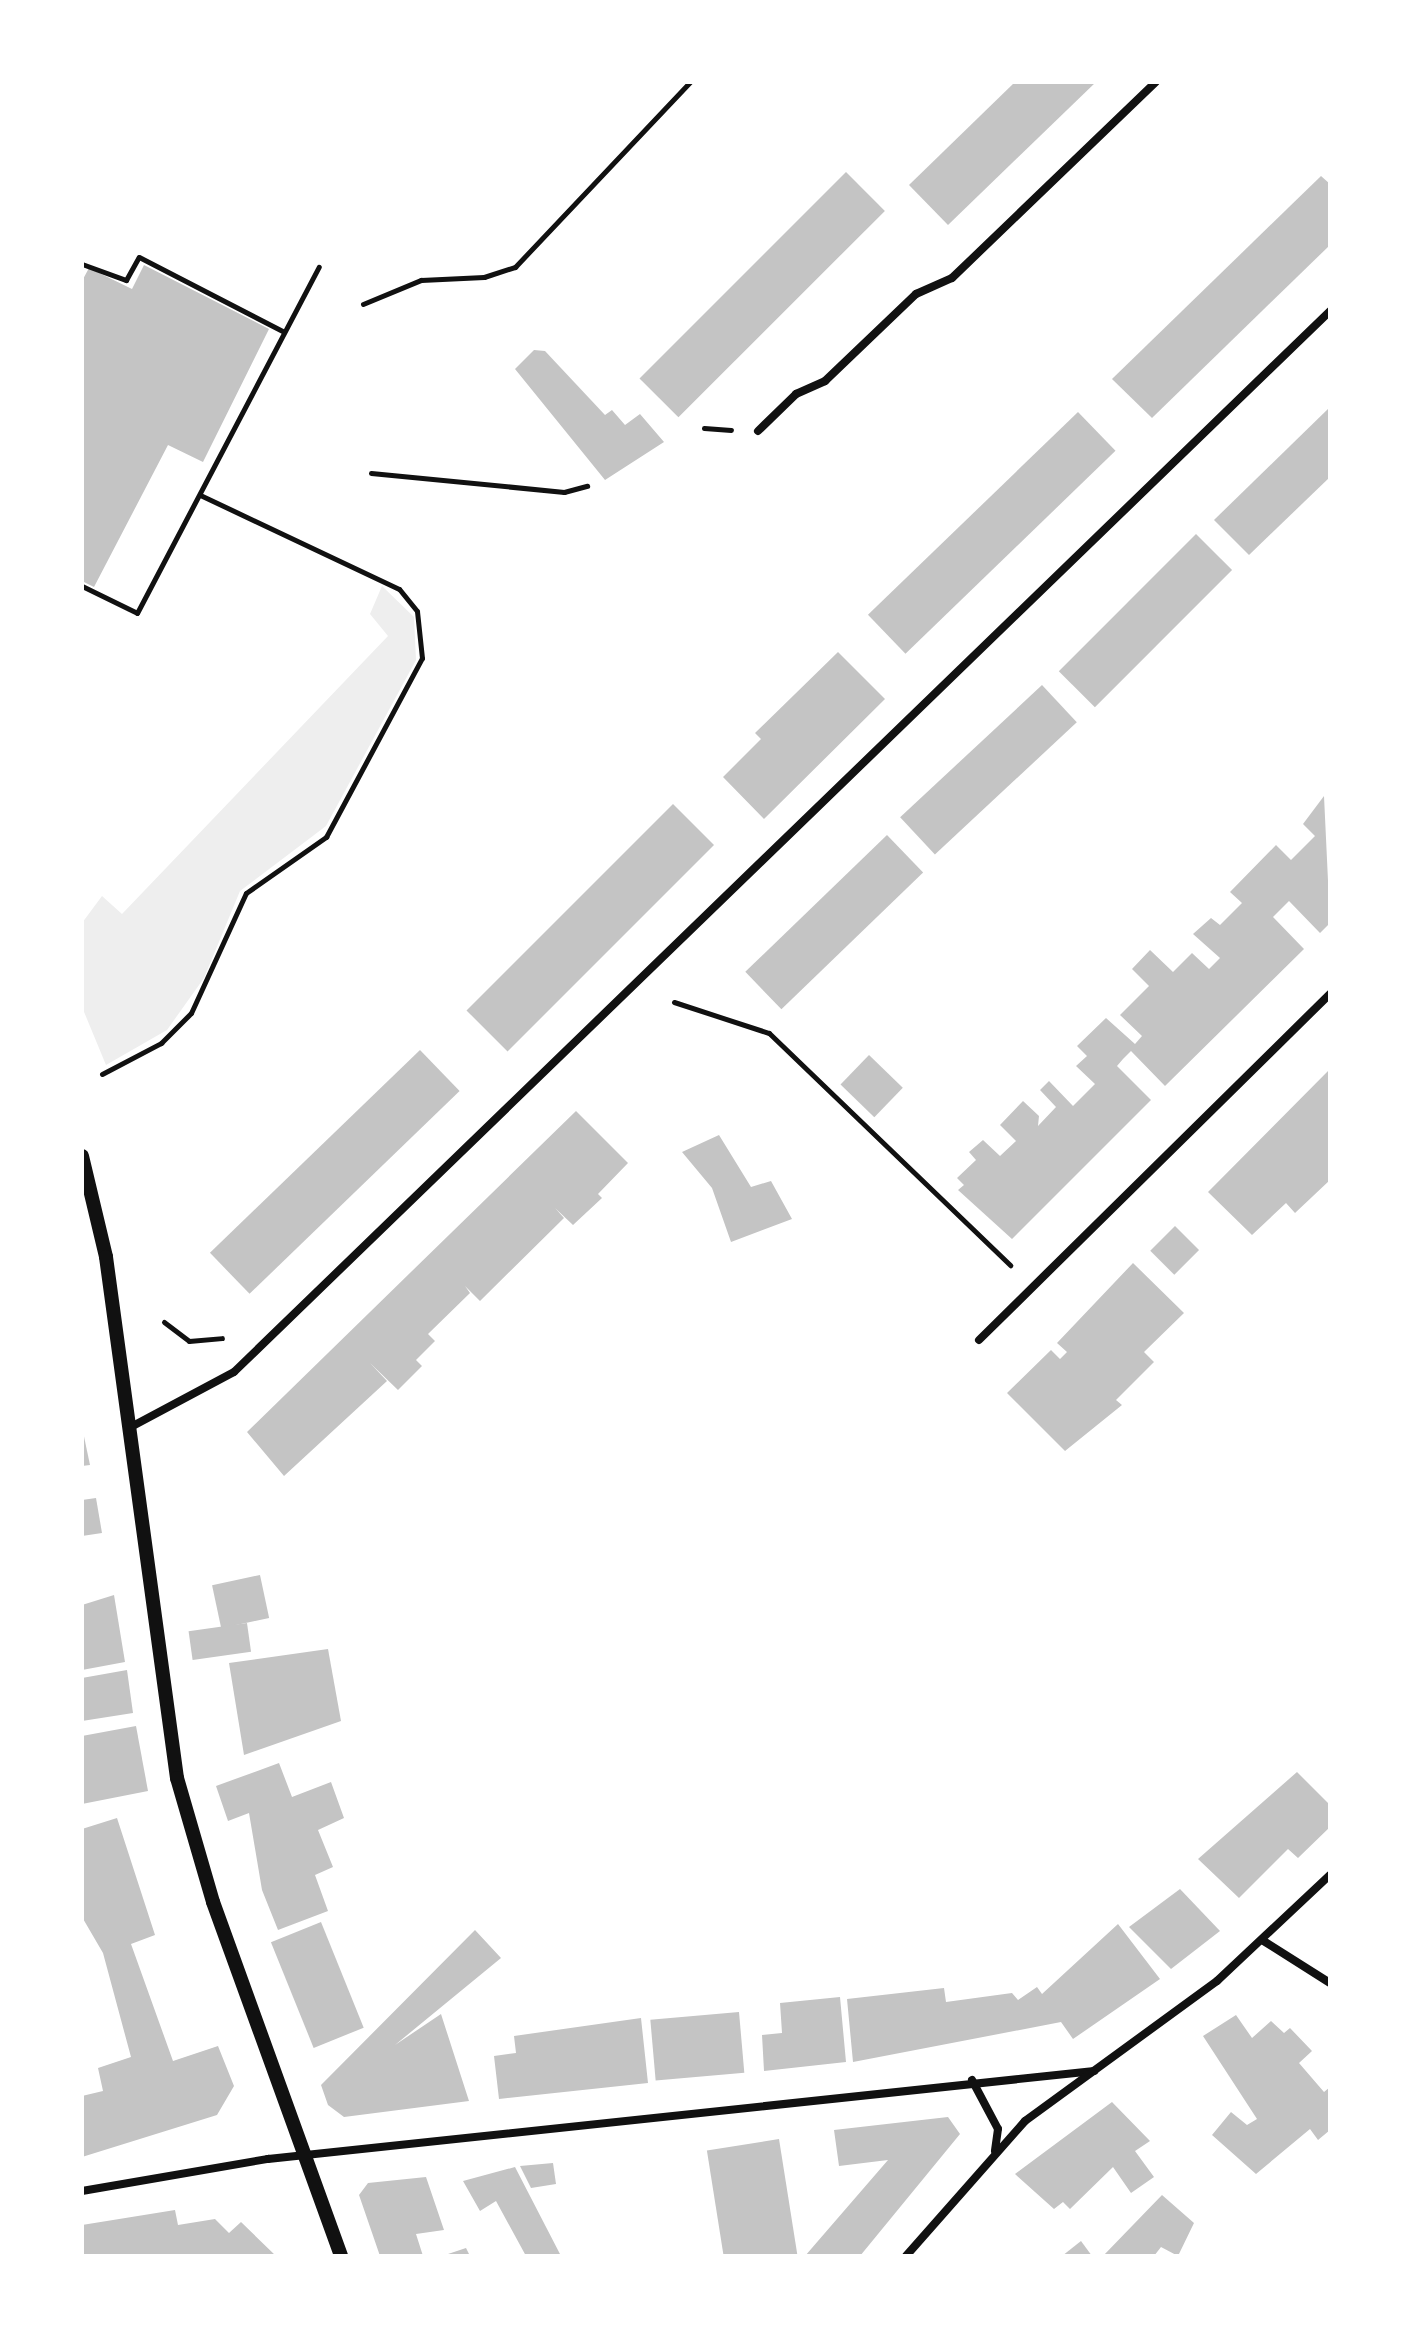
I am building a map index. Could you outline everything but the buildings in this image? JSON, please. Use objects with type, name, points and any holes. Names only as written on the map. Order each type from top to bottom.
[{"type":"street","points":[[758,431],[796,394],[825,381],[916,294],[952,278],[1156,82]]},
{"type":"street","points":[[129,1428],[234,1372],[1330,311]]},
{"type":"street","points":[[979,1340],[1330,994]]},
{"type":"street","points":[[82,1156],[106,1257],[177,1778],[213,1902],[341,2256]]},
{"type":"street","points":[[906,2256],[995,2151],[1262,1940],[1330,1875]]},
{"type":"street","points":[[1262,1940],[1330,1983]]},
{"type":"street","points":[[82,2191],[306,2155],[972,2080],[1094,2071]]},
{"type":"street","points":[[972,2080],[998,2129],[995,2151]]},
{"type":"path","points":[[363,304],[421,280],[484,277],[515,267],[690,82]]},
{"type":"path","points":[[82,264],[126,280],[139,257],[284,332]]},
{"type":"path","points":[[82,586],[137,613],[319,267]]},
{"type":"path","points":[[371,473],[564,492],[587,486]]},
{"type":"path","points":[[102,1074],[161,1043],[191,1013],[246,893],[326,837],[422,658],[417,611],[399,589],[200,495]]},
{"type":"path","points":[[674,1002],[752,1023],[778,1040],[1010,1265]]},
{"type":"path","points":[[164,1322],[189,1341],[222,1338]]},
{"type":"shaded area","points":[[382,586],[414,617],[416,660],[326,826],[240,891],[204,978],[167,1030],[106,1065],[82,1007],[82,923],[102,896],[122,914],[388,636],[370,614]]}]
